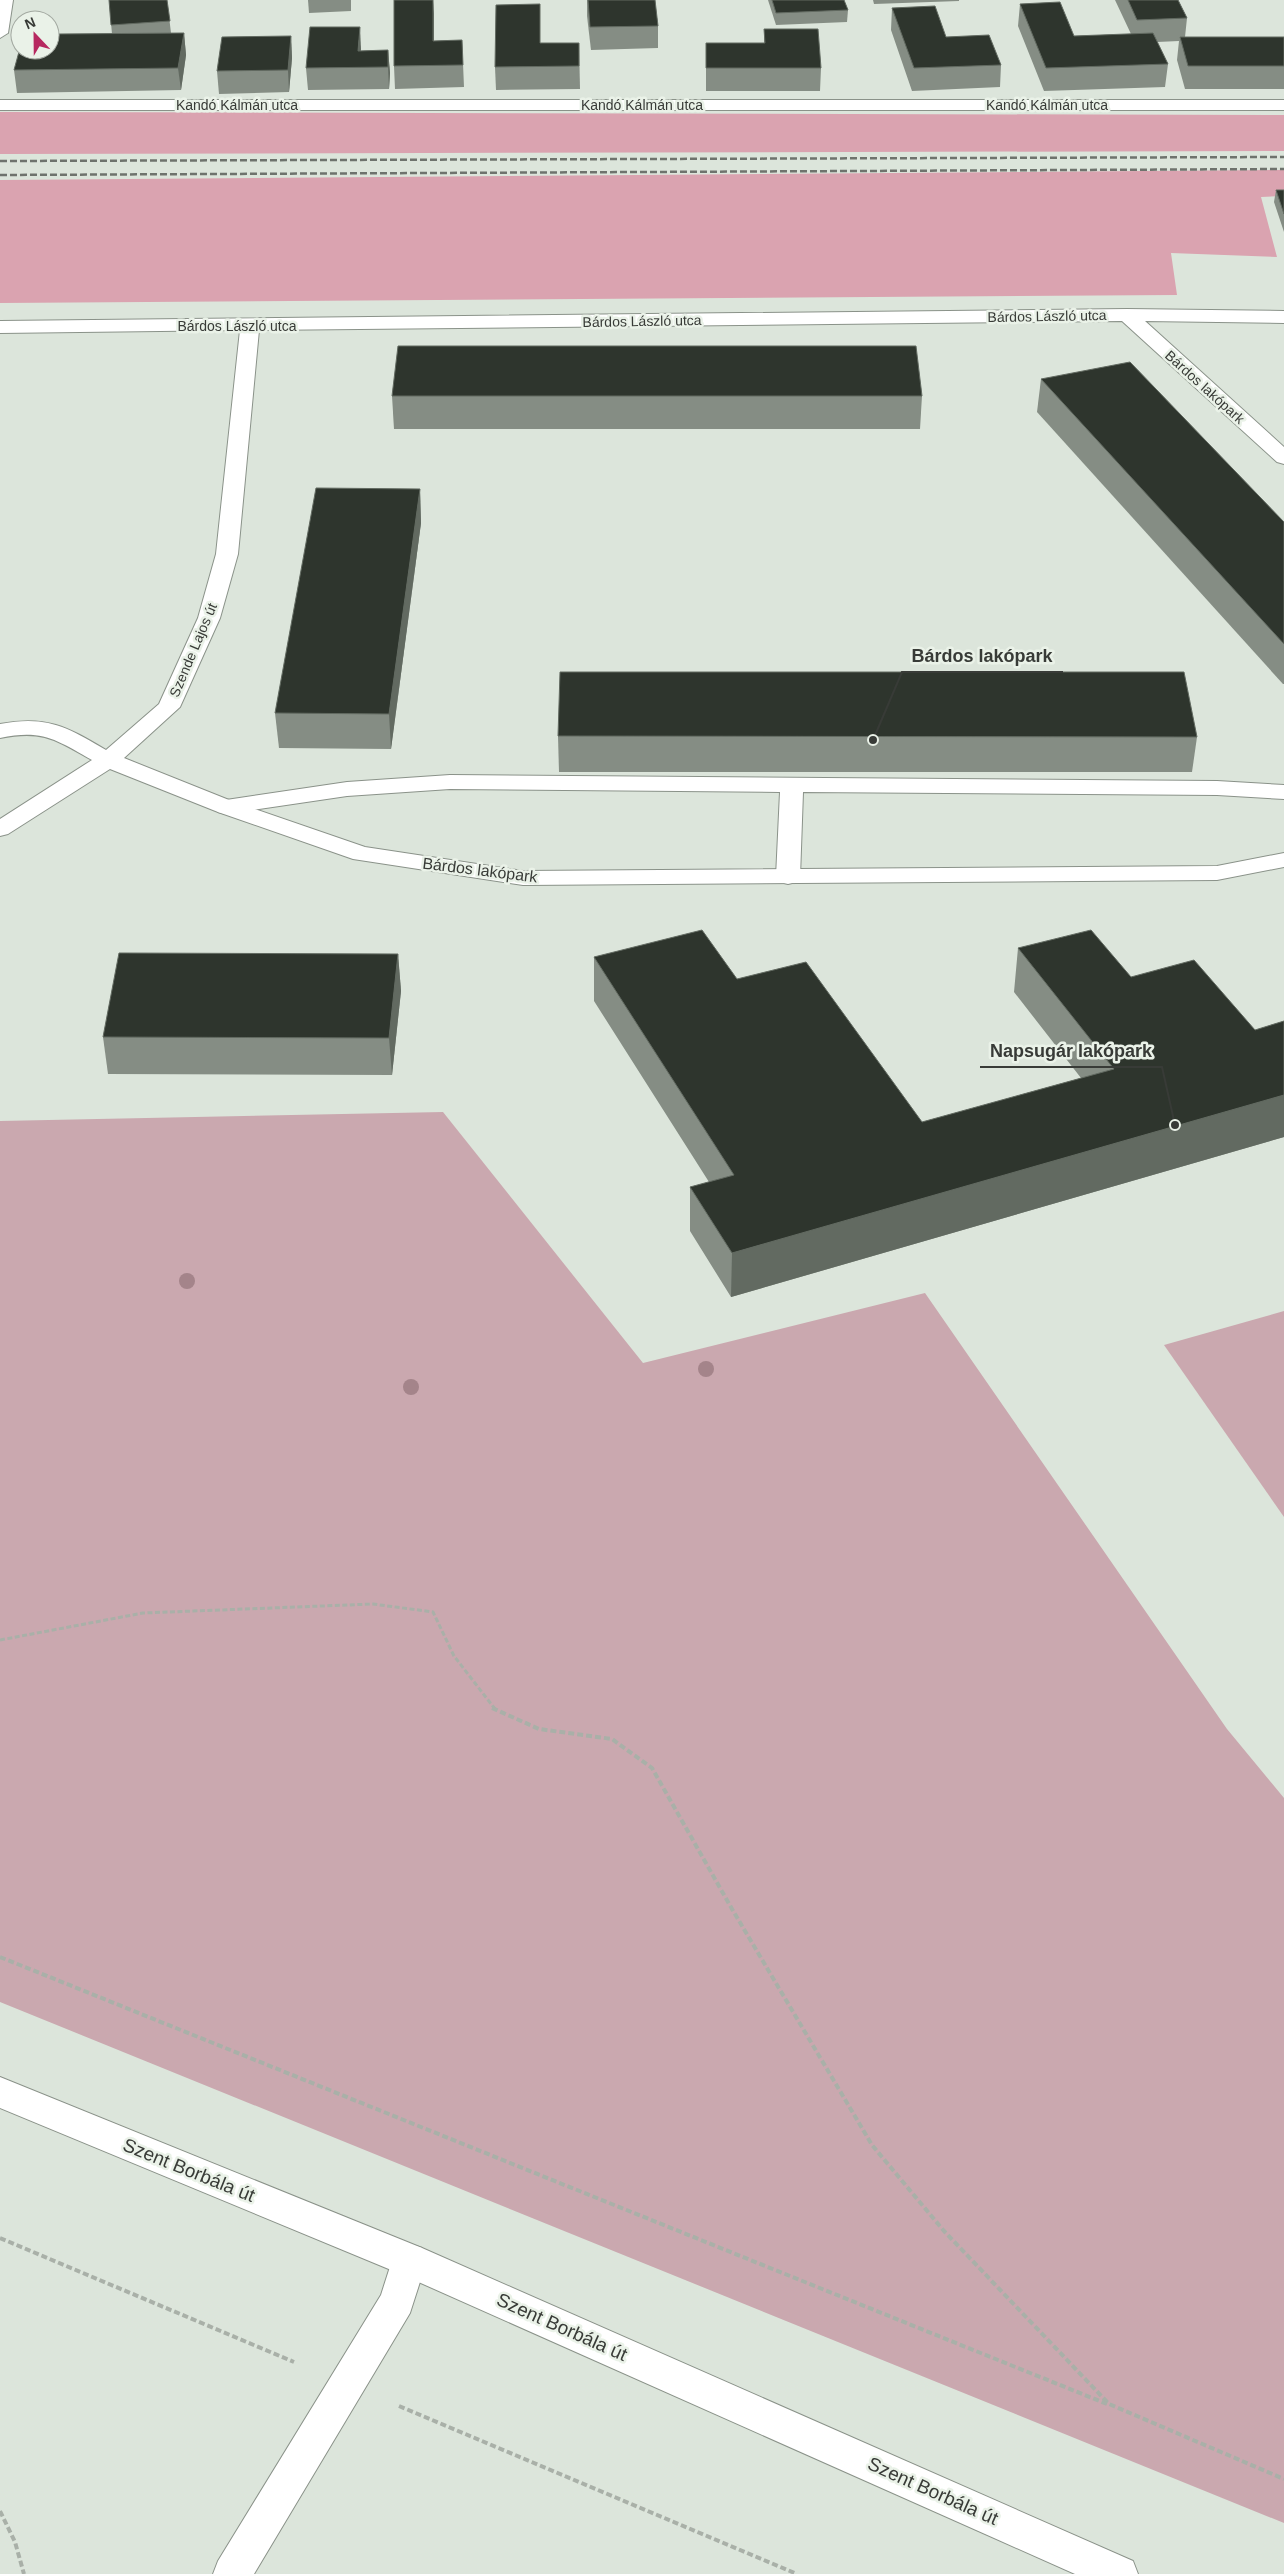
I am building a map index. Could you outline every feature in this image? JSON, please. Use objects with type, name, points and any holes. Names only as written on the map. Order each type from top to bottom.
[{"type":"street","points":[[0,33],[5,0]]},
{"type":"street","name":"Kandó Kálmán utca","points":[[0,105],[1284,105]]},
{"type":"street","name":"Bárdos László utca","points":[[0,327],[250,326],[1127,315],[1284,317]]},
{"type":"street","name":"Bárdos lakópark","points":[[1127,315],[1284,458]]},
{"type":"street","name":"Szende Lajos út","points":[[0,829],[108,760],[169,706],[209,618],[227,554],[250,326]]},
{"type":"street","name":"Bárdos lakópark","points":[[0,731],[20,727],[57,730],[108,760],[226,807],[360,854],[523,878],[1217,873],[1284,860]]},
{"type":"street","points":[[226,807],[347,789],[450,782],[1217,788],[1284,792]]},
{"type":"street","points":[[788,877],[792,785]]},
{"type":"street","name":"Szent Borbála út","points":[[0,2092],[409,2260],[1120,2574]]},
{"type":"street","points":[[232,2574],[397,2300],[409,2260]]},
{"type":"path","points":[[0,1640],[143,1613],[373,1604],[433,1612],[454,1656],[492,1708],[538,1729],[612,1739],[652,1768],[732,1910],[872,2145],[944,2231],[1109,2404]]},
{"type":"path","points":[[0,1957],[1109,2404],[1284,2479]]},
{"type":"path","points":[[0,2512],[15,2542],[24,2574]]},
{"type":"shaded area","points":[[0,112],[1284,115],[1284,151],[0,154]]},
{"type":"shaded area","points":[[1284,170],[1284,196],[1261,197],[1277,257],[1171,253],[1177,295],[0,303],[0,180]]},
{"type":"shaded area","points":[[443,1112],[643,1363],[925,1293],[1227,1729],[1284,1798],[1284,2523],[0,2002],[0,1121]]},
{"type":"shaded area","points":[[1284,1311],[1284,1517],[1164,1345]]},
{"type":"building","points":[[109,0],[167,0],[170,21],[111,25]]},
{"type":"building","points":[[394,0],[433,0],[433,41],[462,40],[463,65],[394,66]]},
{"type":"building","points":[[588,0],[655,0],[658,26],[590,27]]},
{"type":"building","points":[[772,0],[844,0],[848,10],[776,13]]},
{"type":"building","points":[[1128,0],[1178,0],[1187,18],[1137,20]]},
{"type":"building","points":[[1060,2],[1074,36],[1153,33],[1168,64],[1046,68],[1020,4]]},
{"type":"building","points":[[540,4],[540,43],[579,43],[579,66],[495,67],[496,5]]},
{"type":"building","points":[[935,6],[946,37],[989,35],[1001,65],[914,68],[892,8]]},
{"type":"building","points":[[310,27],[360,27],[358,51],[388,50],[388,67],[306,68]]},
{"type":"building","points":[[764,29],[818,29],[821,68],[706,68],[706,43],[765,43]]},
{"type":"building","points":[[184,33],[178,68],[14,70],[17,60],[60,60],[60,34]]},
{"type":"building","points":[[291,36],[288,70],[217,71],[222,37]]},
{"type":"building","points":[[1180,37],[1284,37],[1284,66],[1188,66]]},
{"type":"building","points":[[1276,190],[1284,190],[1284,214]]},
{"type":"building","points":[[398,346],[916,346],[922,396],[392,396]]},
{"type":"building","points":[[1130,362],[1284,522],[1284,644],[1041,379]]},
{"type":"building","points":[[316,488],[420,489],[389,714],[275,713]]},
{"type":"building","points":[[560,672],[1184,672],[1197,737],[558,736]]},
{"type":"building","points":[[702,930],[737,979],[806,962],[922,1122],[1114,1069],[1018,948],[1091,930],[1131,977],[1194,960],[1255,1030],[1284,1021],[1284,1095],[732,1253],[690,1187],[734,1175],[594,957]]},
{"type":"building","points":[[119,953],[398,954],[389,1038],[103,1037]]},
{"type":"railway","points":[[0,161],[1284,157]]},
{"type":"railway","points":[[0,175],[1284,169]]},
{"type":"place","name":"Bárdos lakópark","points":[[873,740]]},
{"type":"place","name":"Napsugár lakópark","points":[[1175,1125]]}]
